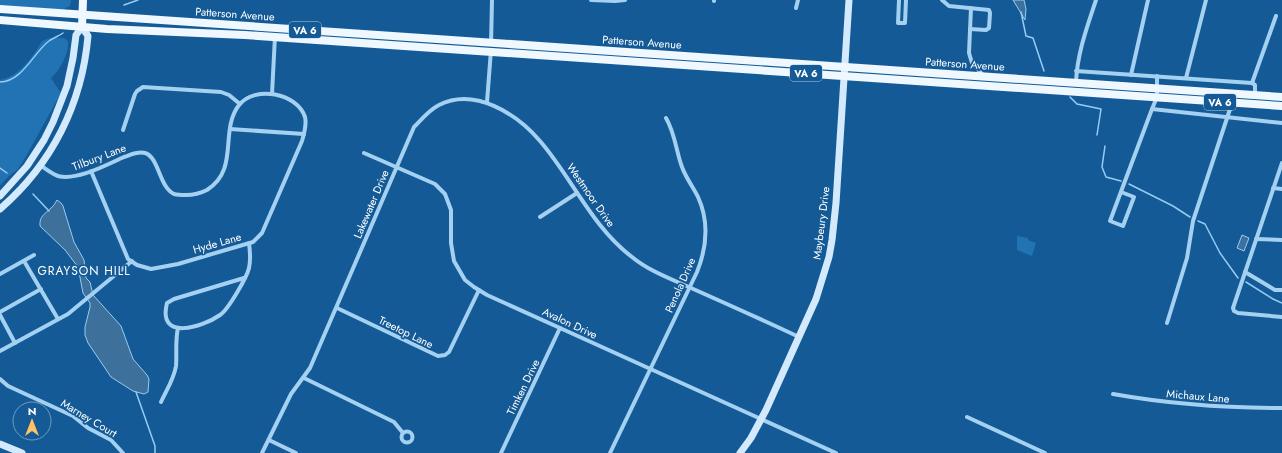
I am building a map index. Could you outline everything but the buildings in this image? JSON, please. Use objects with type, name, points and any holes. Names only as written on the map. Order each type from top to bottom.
[{"type":"main road","points":[[82,27],[83,0]]},
{"type":"main road","name":"Patterson Avenue","points":[[0,9],[1282,97]]},
{"type":"main road","name":"Patterson Avenue","points":[[0,20],[82,27],[275,37],[1282,106]]},
{"type":"street","points":[[486,102],[491,52],[492,0]]},
{"type":"street","points":[[591,0],[625,0]]},
{"type":"street","points":[[796,8],[798,0]]},
{"type":"street","name":"Maybeury Drive","points":[[740,453],[751,438],[761,419],[799,337],[820,286],[829,257],[836,203],[849,0]]},
{"type":"street","points":[[900,0],[898,23],[905,23],[906,0]]},
{"type":"street","points":[[942,0],[950,6],[989,10],[988,30],[970,29]]},
{"type":"street","points":[[1076,83],[1076,71],[1080,50],[1096,0]]},
{"type":"street","points":[[1131,75],[1148,0]]},
{"type":"street","points":[[1186,78],[1206,0]]},
{"type":"street","points":[[971,8],[969,54],[971,61],[984,76]]},
{"type":"street","points":[[1252,83],[1276,16]]},
{"type":"street","points":[[0,196],[27,166],[44,140],[53,122],[67,86],[76,35],[82,27],[88,36],[84,66],[80,87],[64,127],[40,165],[19,190],[0,209]]},
{"type":"street","points":[[123,130],[135,94],[143,87],[221,92],[230,95],[240,104],[252,97],[272,94],[276,28]]},
{"type":"street","points":[[1076,71],[1252,83]]},
{"type":"street","points":[[1121,192],[1134,197],[1123,226],[1110,221],[1152,109],[1158,98],[1157,76]]},
{"type":"street","points":[[1252,83],[1255,85],[1254,95]]},
{"type":"street","name":"Hyde Lane","points":[[132,262],[151,269],[178,264],[253,242],[262,233],[304,134],[306,122],[298,106],[287,98],[272,94]]},
{"type":"street","name":"Lakewater Drive","points":[[262,453],[291,394],[310,368],[414,127],[426,114],[440,105],[457,100],[474,99],[486,102]]},
{"type":"street","name":"Westmoor Drive","points":[[486,102],[519,121],[539,139],[550,152],[600,226],[620,248],[647,268],[799,337]]},
{"type":"street","points":[[1166,323],[1187,258],[1193,221],[1226,117],[1232,103]]},
{"type":"street","name":"Tilbury Lane","points":[[40,165],[53,174],[69,178],[92,171],[135,153],[145,153],[151,158],[165,185],[171,192],[176,195],[192,195],[206,190],[219,179],[227,159],[230,129],[233,117],[240,104]]},
{"type":"street","points":[[1152,109],[1282,123]]},
{"type":"street","name":"Penola Drive","points":[[610,453],[697,272],[703,254],[705,221],[701,206],[683,168],[672,128],[666,118]]},
{"type":"street","points":[[230,129],[304,134]]},
{"type":"street","name":"Avalon Drive","points":[[364,153],[435,184],[445,194],[451,210],[450,243],[454,262],[465,280],[479,290],[761,419],[827,451],[836,453]]},
{"type":"street","points":[[1282,163],[1234,305],[1234,311],[1238,313],[1282,317]]},
{"type":"street","points":[[0,351],[68,314],[132,262],[128,259],[122,246],[92,171]]},
{"type":"street","points":[[1274,188],[1282,189]]},
{"type":"street","points":[[540,217],[577,193]]},
{"type":"street","points":[[1256,238],[1282,240]]},
{"type":"street","points":[[244,278],[190,293],[167,303],[165,312],[168,322],[174,328],[185,329],[206,322],[221,314],[240,287],[249,269],[249,243]]},
{"type":"street","points":[[0,274],[34,256]]},
{"type":"street","points":[[24,260],[58,319]]},
{"type":"street","points":[[1245,272],[1264,282],[1275,290],[1282,290]]},
{"type":"street","points":[[15,342],[0,314],[41,289]]},
{"type":"street","name":"Treetop Lane","points":[[337,308],[438,356],[445,355],[449,352],[479,290]]},
{"type":"street","points":[[161,402],[176,367],[175,345],[178,328]]},
{"type":"street","name":"Timken Drive","points":[[501,453],[560,328]]},
{"type":"street","points":[[304,378],[394,422],[403,433]]},
{"type":"street","name":"Marney Court","points":[[0,379],[8,386],[73,416],[88,428],[111,440],[124,453]]},
{"type":"street","name":"Michaux Lane","points":[[1113,394],[1193,405],[1235,408],[1282,408]]},
{"type":"street","points":[[967,417],[1045,453]]},
{"type":"street","points":[[269,440],[296,453]]},
{"type":"street","points":[[0,444],[22,453]]},
{"type":"shaded area","points":[[0,0],[71,0],[70,6],[62,10],[0,6]]},
{"type":"shaded area","points":[[1013,0],[1024,0],[1026,9],[1025,20]]},
{"type":"shaded area","points":[[50,38],[64,38],[68,41],[67,51],[63,61],[58,71],[51,78],[61,93],[25,158],[17,170],[0,185],[0,80],[7,78],[20,70],[30,59],[42,41]]},
{"type":"shaded area","points":[[57,200],[63,206],[74,242],[84,260],[86,278],[90,282],[93,295],[121,326],[133,359],[149,379],[148,392],[144,394],[133,391],[111,377],[88,343],[85,335],[85,327],[90,303],[83,293],[78,267],[65,250],[40,226],[41,217]]},
{"type":"shaded area","points":[[1242,235],[1249,238],[1244,251],[1237,248]]},
{"type":"shaded area","points":[[1017,236],[1028,238],[1028,240],[1036,243],[1032,256],[1017,250]]},
{"type":"waterway","points":[[124,5],[138,0]]},
{"type":"waterway","points":[[1021,12],[1026,36],[1033,38],[1044,71]]},
{"type":"waterway","points":[[0,82],[8,81],[15,77],[27,66],[43,46],[63,33]]},
{"type":"waterway","points":[[1070,97],[1077,104],[1101,109],[1097,135]]},
{"type":"waterway","points":[[1105,146],[1102,167],[1106,177],[1121,181]]},
{"type":"waterway","points":[[0,168],[7,173]]},
{"type":"waterway","points":[[1129,184],[1173,206],[1190,217]]},
{"type":"waterway","points":[[33,194],[49,211]]},
{"type":"waterway","points":[[1198,221],[1205,224],[1220,253],[1238,278]]},
{"type":"waterway","points":[[1246,282],[1282,303]]},
{"type":"waterway","points":[[136,392],[155,446],[155,453]]},
{"type":"district","name":"GRAYSON HILL","points":[[84,271]]}]
